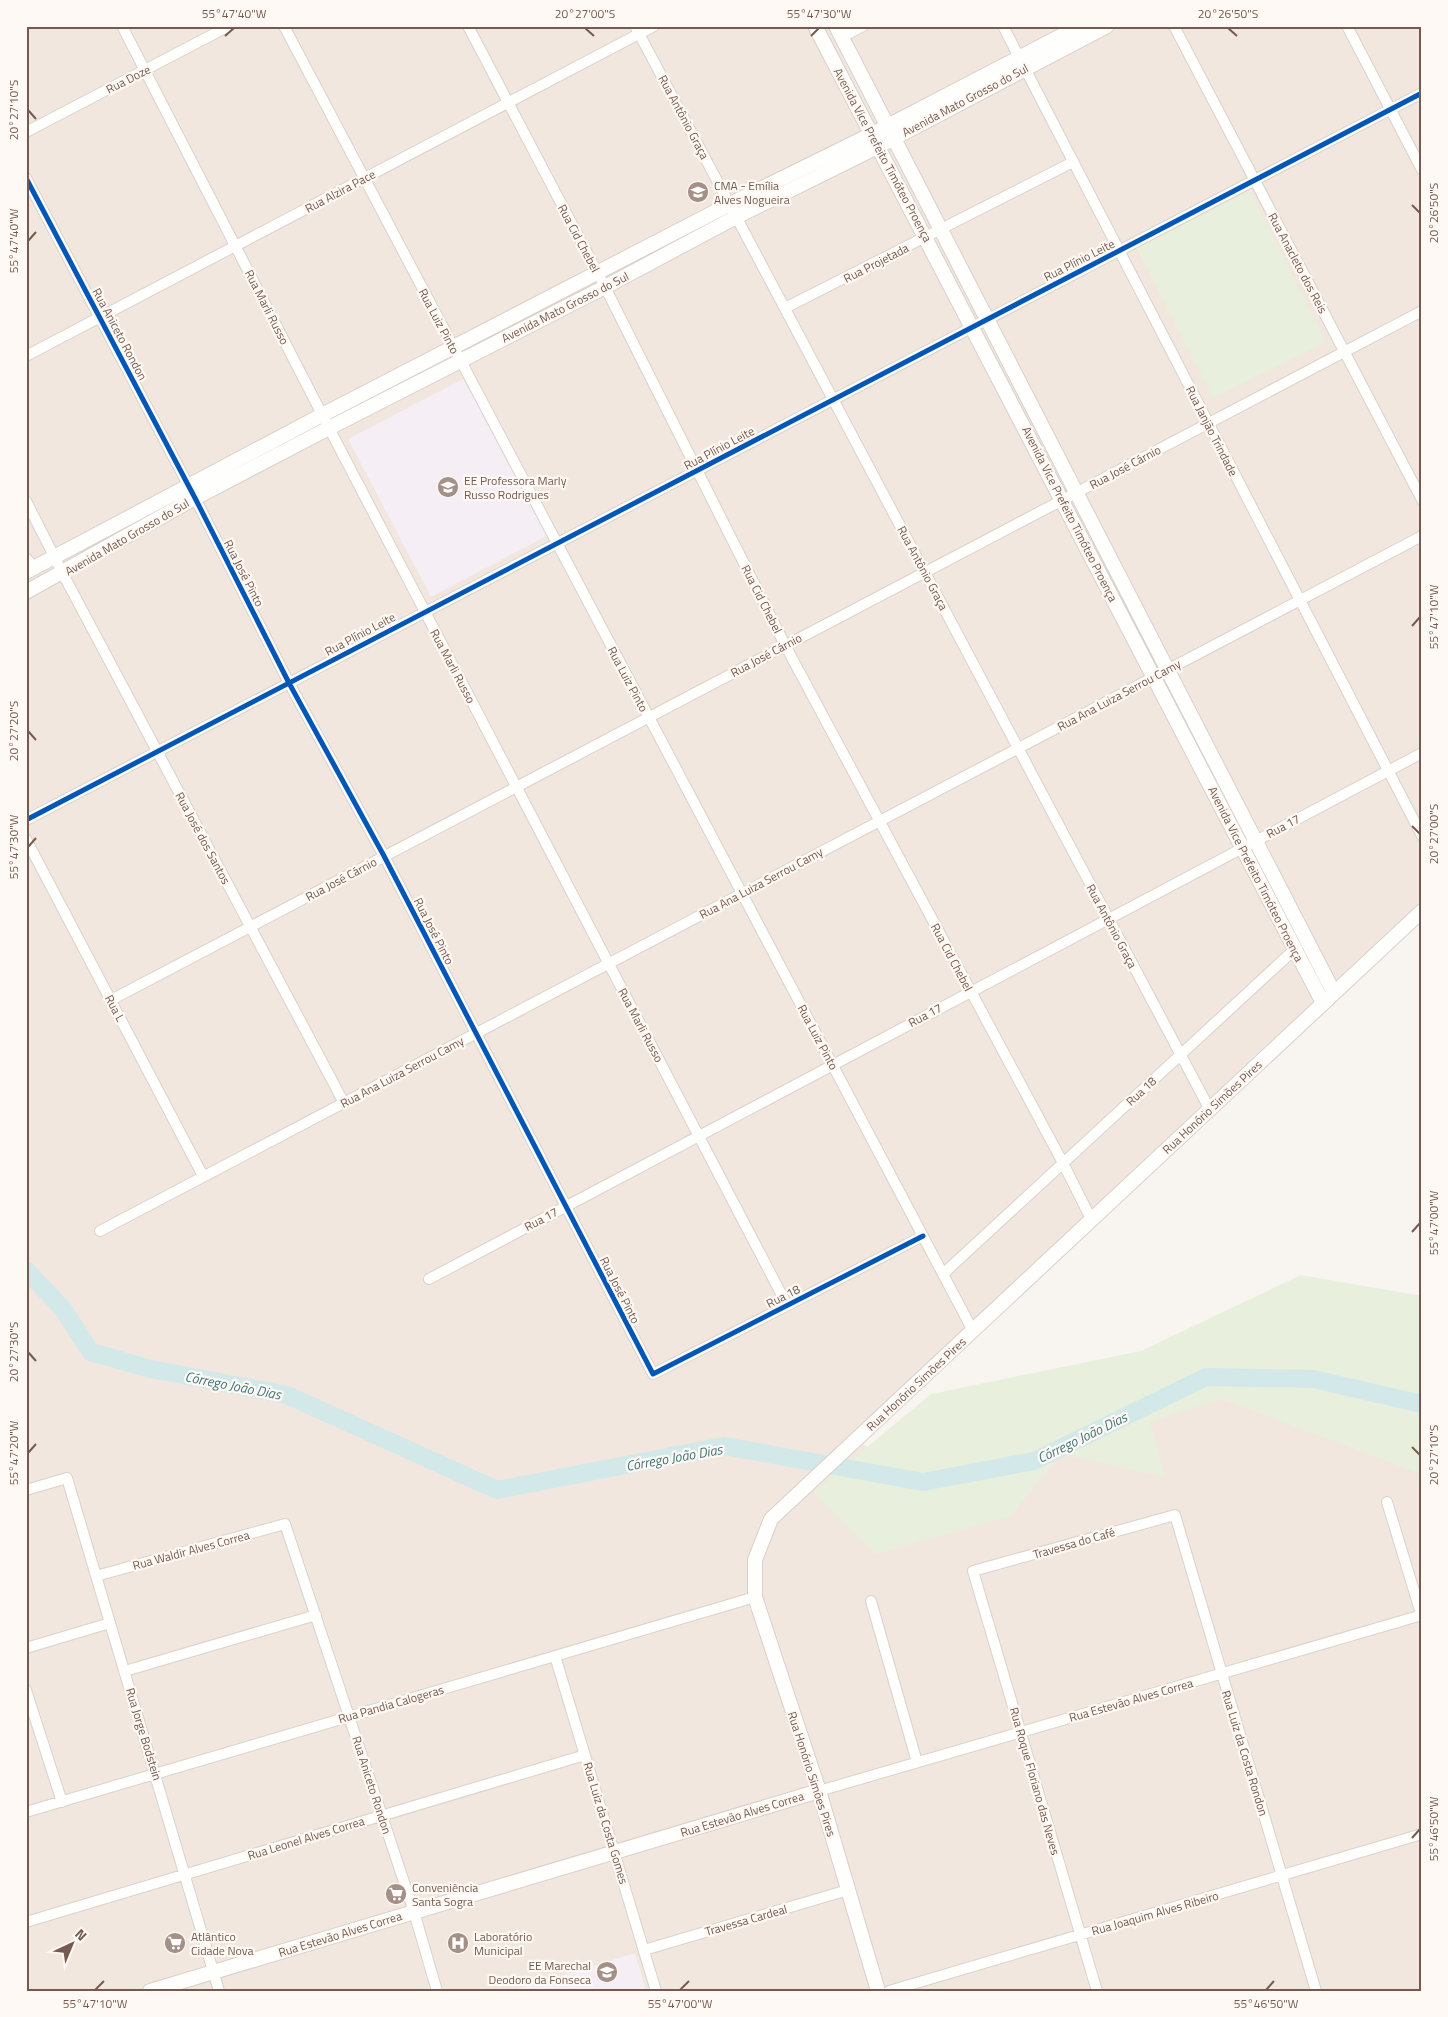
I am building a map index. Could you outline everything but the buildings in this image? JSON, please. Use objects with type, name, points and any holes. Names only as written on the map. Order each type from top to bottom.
[{"type":"main road","name":"Avenida Vice Prefeito Timóteo Proença","points":[[816,26],[1323,1003]]},
{"type":"main road","name":"Avenida Mato Grosso do Sul","points":[[1022,63],[1080,26]]},
{"type":"main road","name":"Avenida Mato Grosso do Sul","points":[[29,566],[55,558],[329,428],[605,287],[1022,63],[1107,26]]},
{"type":"main road","name":"Avenida Vice Prefeito Timóteo Proença","points":[[839,32],[1334,993]]},
{"type":"main road","name":"Avenida Mato Grosso do Sul","points":[[26,592],[63,574],[192,493],[322,415],[730,204],[876,140]]},
{"type":"main road","name":"Rua Honório Simões Pires","points":[[878,1991],[819,1791],[755,1597],[755,1560],[771,1519],[1422,911]]},
{"type":"main road","name":"Rua Estevão Alves Correa","points":[[150,1991],[819,1791]]},
{"type":"street","name":"Rua Marli Russo","points":[[122,26],[322,415],[787,1306]]},
{"type":"street","name":"Rua Doze","points":[[26,132],[229,26]]},
{"type":"street","name":"Rua Luiz Pinto","points":[[284,26],[973,1331]]},
{"type":"street","name":"Rua Cid Chebel","points":[[468,26],[605,287],[785,645],[1063,1163],[1092,1221]]},
{"type":"street","name":"Rua Alzira Pace","points":[[26,356],[508,103],[637,30],[654,26]]},
{"type":"street","points":[[839,32],[863,26]]},
{"type":"street","name":"Rua Janjão Trindade","points":[[1003,26],[1422,836]]},
{"type":"street","name":"Rua Anacleto dos Reis","points":[[1174,26],[1422,500]]},
{"type":"street","points":[[1347,26],[1422,170]]},
{"type":"street","name":"Rua Antônio Graça","points":[[637,30],[1210,1110]]},
{"type":"street","name":"Rua Plínio Leite","points":[[26,820],[1422,93]]},
{"type":"street","name":"Rua Projetada","points":[[785,308],[1073,162]]},
{"type":"street","name":"Rua Aniceto Rondon","points":[[26,178],[192,493]]},
{"type":"street","name":"Rua José Cárnio","points":[[110,1000],[1422,311]]},
{"type":"street","name":"Rua José Pinto","points":[[192,493],[289,683],[384,856],[652,1374]]},
{"type":"street","points":[[26,501],[63,574]]},
{"type":"street","name":"Rua Ana Luiza Serrou Camy","points":[[100,1231],[1422,536]]},
{"type":"street","name":"Rua José dos Santos","points":[[63,574],[344,1102]]},
{"type":"street","name":"Rua 17","points":[[429,1279],[1422,753]]},
{"type":"street","name":"Rua L","points":[[26,839],[203,1176]]},
{"type":"street","name":"Rua 18","points":[[943,1274],[1295,949]]},
{"type":"street","name":"Rua 18","points":[[652,1374],[923,1236]]},
{"type":"street","name":"Rua Jorge Bodstein","points":[[26,1490],[67,1478],[219,1991]]},
{"type":"street","points":[[1387,1502],[1422,1616]]},
{"type":"street","name":"Travessa do Café","points":[[973,1571],[1175,1515]]},
{"type":"street","name":"Rua Luiz da Costa Rondon","points":[[1175,1515],[1316,1991]]},
{"type":"street","name":"Rua Aniceto Rondon","points":[[285,1524],[414,1912],[438,1991]]},
{"type":"street","name":"Rua Waldir Alves Correa","points":[[96,1576],[285,1524]]},
{"type":"street","name":"Rua Roque Floriano das Neves","points":[[973,1571],[1097,1991]]},
{"type":"street","name":"Rua Pandia Calogeras","points":[[26,1812],[755,1597]]},
{"type":"street","points":[[871,1601],[916,1762]]},
{"type":"street","points":[[125,1671],[316,1615]]},
{"type":"street","name":"Rua Estevão Alves Correa","points":[[819,1791],[1422,1616]]},
{"type":"street","points":[[26,1648],[110,1623]]},
{"type":"street","name":"Rua Luiz da Costa Gomes","points":[[555,1656],[656,1991]]},
{"type":"street","points":[[26,1690],[62,1802]]},
{"type":"street","name":"Rua Leonel Alves Correa","points":[[26,1922],[585,1755]]},
{"type":"street","name":"Rua Joaquim Alves Ribeiro","points":[[889,1991],[1422,1834]]},
{"type":"street","name":"Travessa Cardeal","points":[[644,1950],[848,1890]]},
{"type":"shaded area","points":[[26,26],[1422,26],[1422,911],[856,1440],[923,1482],[1206,1377],[1422,1404],[1422,1991],[26,1991]]},
{"type":"shaded area","name":"EE Professora Marly Russo Rodrigues","points":[[465,378],[548,535],[431,597],[348,439]]},
{"type":"shaded area","name":"EE Marechal Deodoro da Fonseca","points":[[635,1953],[646,1991],[511,1991]]},
{"type":"green space","points":[[1250,191],[1326,342],[1213,398],[1137,248]]},
{"type":"green space","points":[[1301,1275],[1422,1296],[1422,1475],[1222,1399],[1150,1422],[1165,1477],[1061,1454],[1011,1516],[876,1554],[813,1492],[931,1394],[1141,1351]]},
{"type":"waterway","name":"Córrego João Dias","points":[[26,1270],[63,1309],[91,1352],[151,1369],[287,1395],[497,1490],[724,1446],[923,1482],[1034,1461],[1206,1377],[1313,1379],[1422,1404]]},
{"type":"cycle path","points":[[26,820],[1422,93]]},
{"type":"cycle path","points":[[26,178],[195,498],[289,683],[384,856],[653,1374],[923,1236]]},
{"type":"place","name":"CMA - Emília Alves Nogueira","points":[[698,192]]},
{"type":"place","name":"EE Professora Marly Russo Rodrigues","points":[[448,487]]},
{"type":"place","name":"Conveniência Santa Sogra","points":[[396,1894]]},
{"type":"place","name":"Atlântico Cidade Nova","points":[[175,1943]]},
{"type":"place","name":"Laboratório Municipal","points":[[458,1943]]},
{"type":"place","name":"EE Marechal Deodoro da Fonseca","points":[[607,1972]]}]
